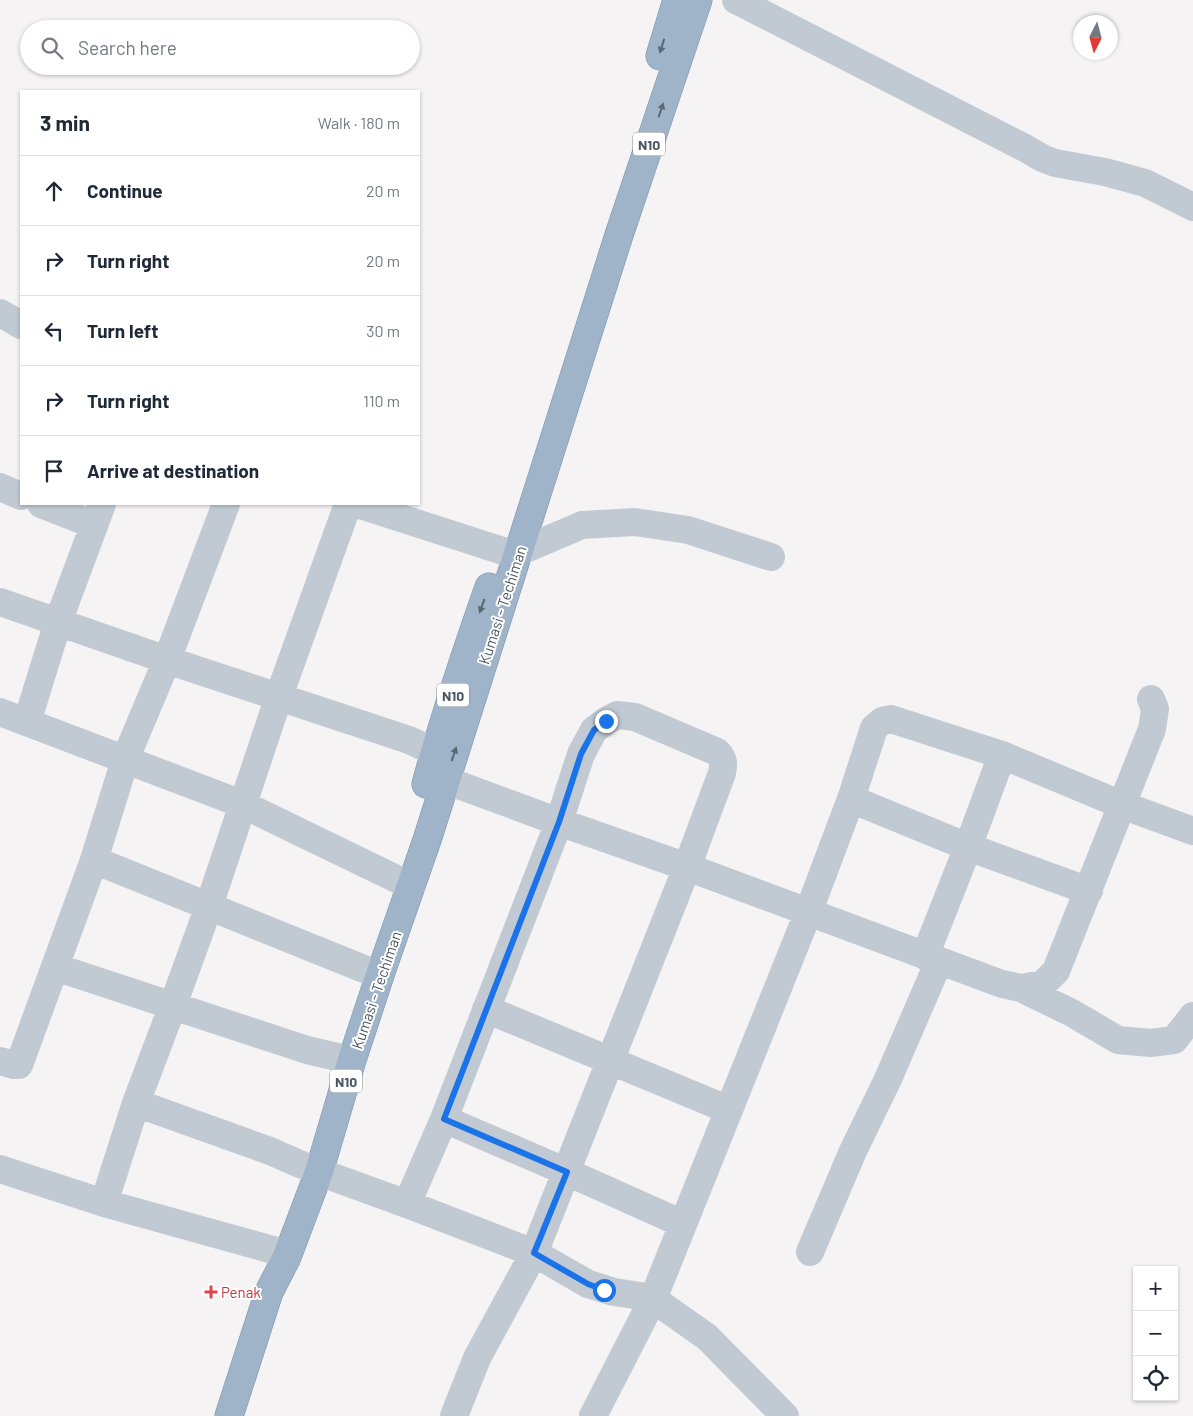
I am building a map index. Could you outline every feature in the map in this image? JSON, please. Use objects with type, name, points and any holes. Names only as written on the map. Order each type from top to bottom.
[{"type":"highway","name":"Kumasi - Techiman","points":[[310,1169],[337,1057],[364,969],[427,840],[604,224],[677,0]]},
{"type":"highway","name":"Kumasi - Techiman","points":[[229,1416],[280,1253],[352,1060],[405,884],[435,752],[475,627],[511,552],[698,0]]},
{"type":"street","points":[[736,0],[1042,158],[1055,163],[1105,172],[1145,183],[1193,207]]},
{"type":"street","points":[[0,313],[20,324]]},
{"type":"street","points":[[0,487],[20,496]]},
{"type":"street","points":[[27,722],[58,622],[98,514],[47,505]]},
{"type":"street","points":[[0,1061],[14,1065],[19,1064],[94,860],[125,760],[167,660],[226,505]]},
{"type":"street","points":[[104,1203],[136,1103],[209,906],[242,804],[348,505]]},
{"type":"street","points":[[360,505],[511,552],[582,525],[635,522],[688,530],[771,557]]},
{"type":"street","points":[[0,602],[167,660],[409,740],[435,752]]},
{"type":"street","points":[[1021,988],[1042,984],[1056,971],[1152,729],[1155,709],[1151,699]]},
{"type":"street","points":[[0,712],[242,804],[405,884]]},
{"type":"street","points":[[407,1204],[444,1119],[559,822],[581,754],[594,730],[617,715],[635,717],[717,752],[722,757],[724,763],[722,774],[567,1172],[534,1253],[477,1358],[454,1416]]},
{"type":"street","points":[[593,1416],[653,1299],[808,912],[851,799],[874,728],[882,721],[891,718],[1002,754],[1122,805],[1193,831]]},
{"type":"street","points":[[810,1252],[852,1151],[888,1079],[1002,754]]},
{"type":"street","points":[[445,780],[687,867],[1002,984],[1021,988],[1072,1013],[1118,1040],[1152,1043],[1174,1040],[1193,1016]]},
{"type":"street","points":[[851,799],[968,847],[1089,891]]},
{"type":"street","points":[[94,860],[364,969]]},
{"type":"street","points":[[55,967],[307,1050],[337,1057]]},
{"type":"street","points":[[486,1009],[729,1110]]},
{"type":"street","points":[[136,1103],[270,1150],[310,1169],[534,1253],[588,1284],[614,1292],[653,1299],[706,1337],[785,1416]]},
{"type":"street","points":[[444,1119],[683,1224]]},
{"type":"street","points":[[0,1168],[104,1203],[280,1253]]},
{"type":"place","name":"Penak","points":[[211,1292]]},
{"type":"route","points":[[604,1290],[588,1284],[534,1253],[567,1172],[444,1119],[559,822],[581,754],[594,730],[606,721]]}]
